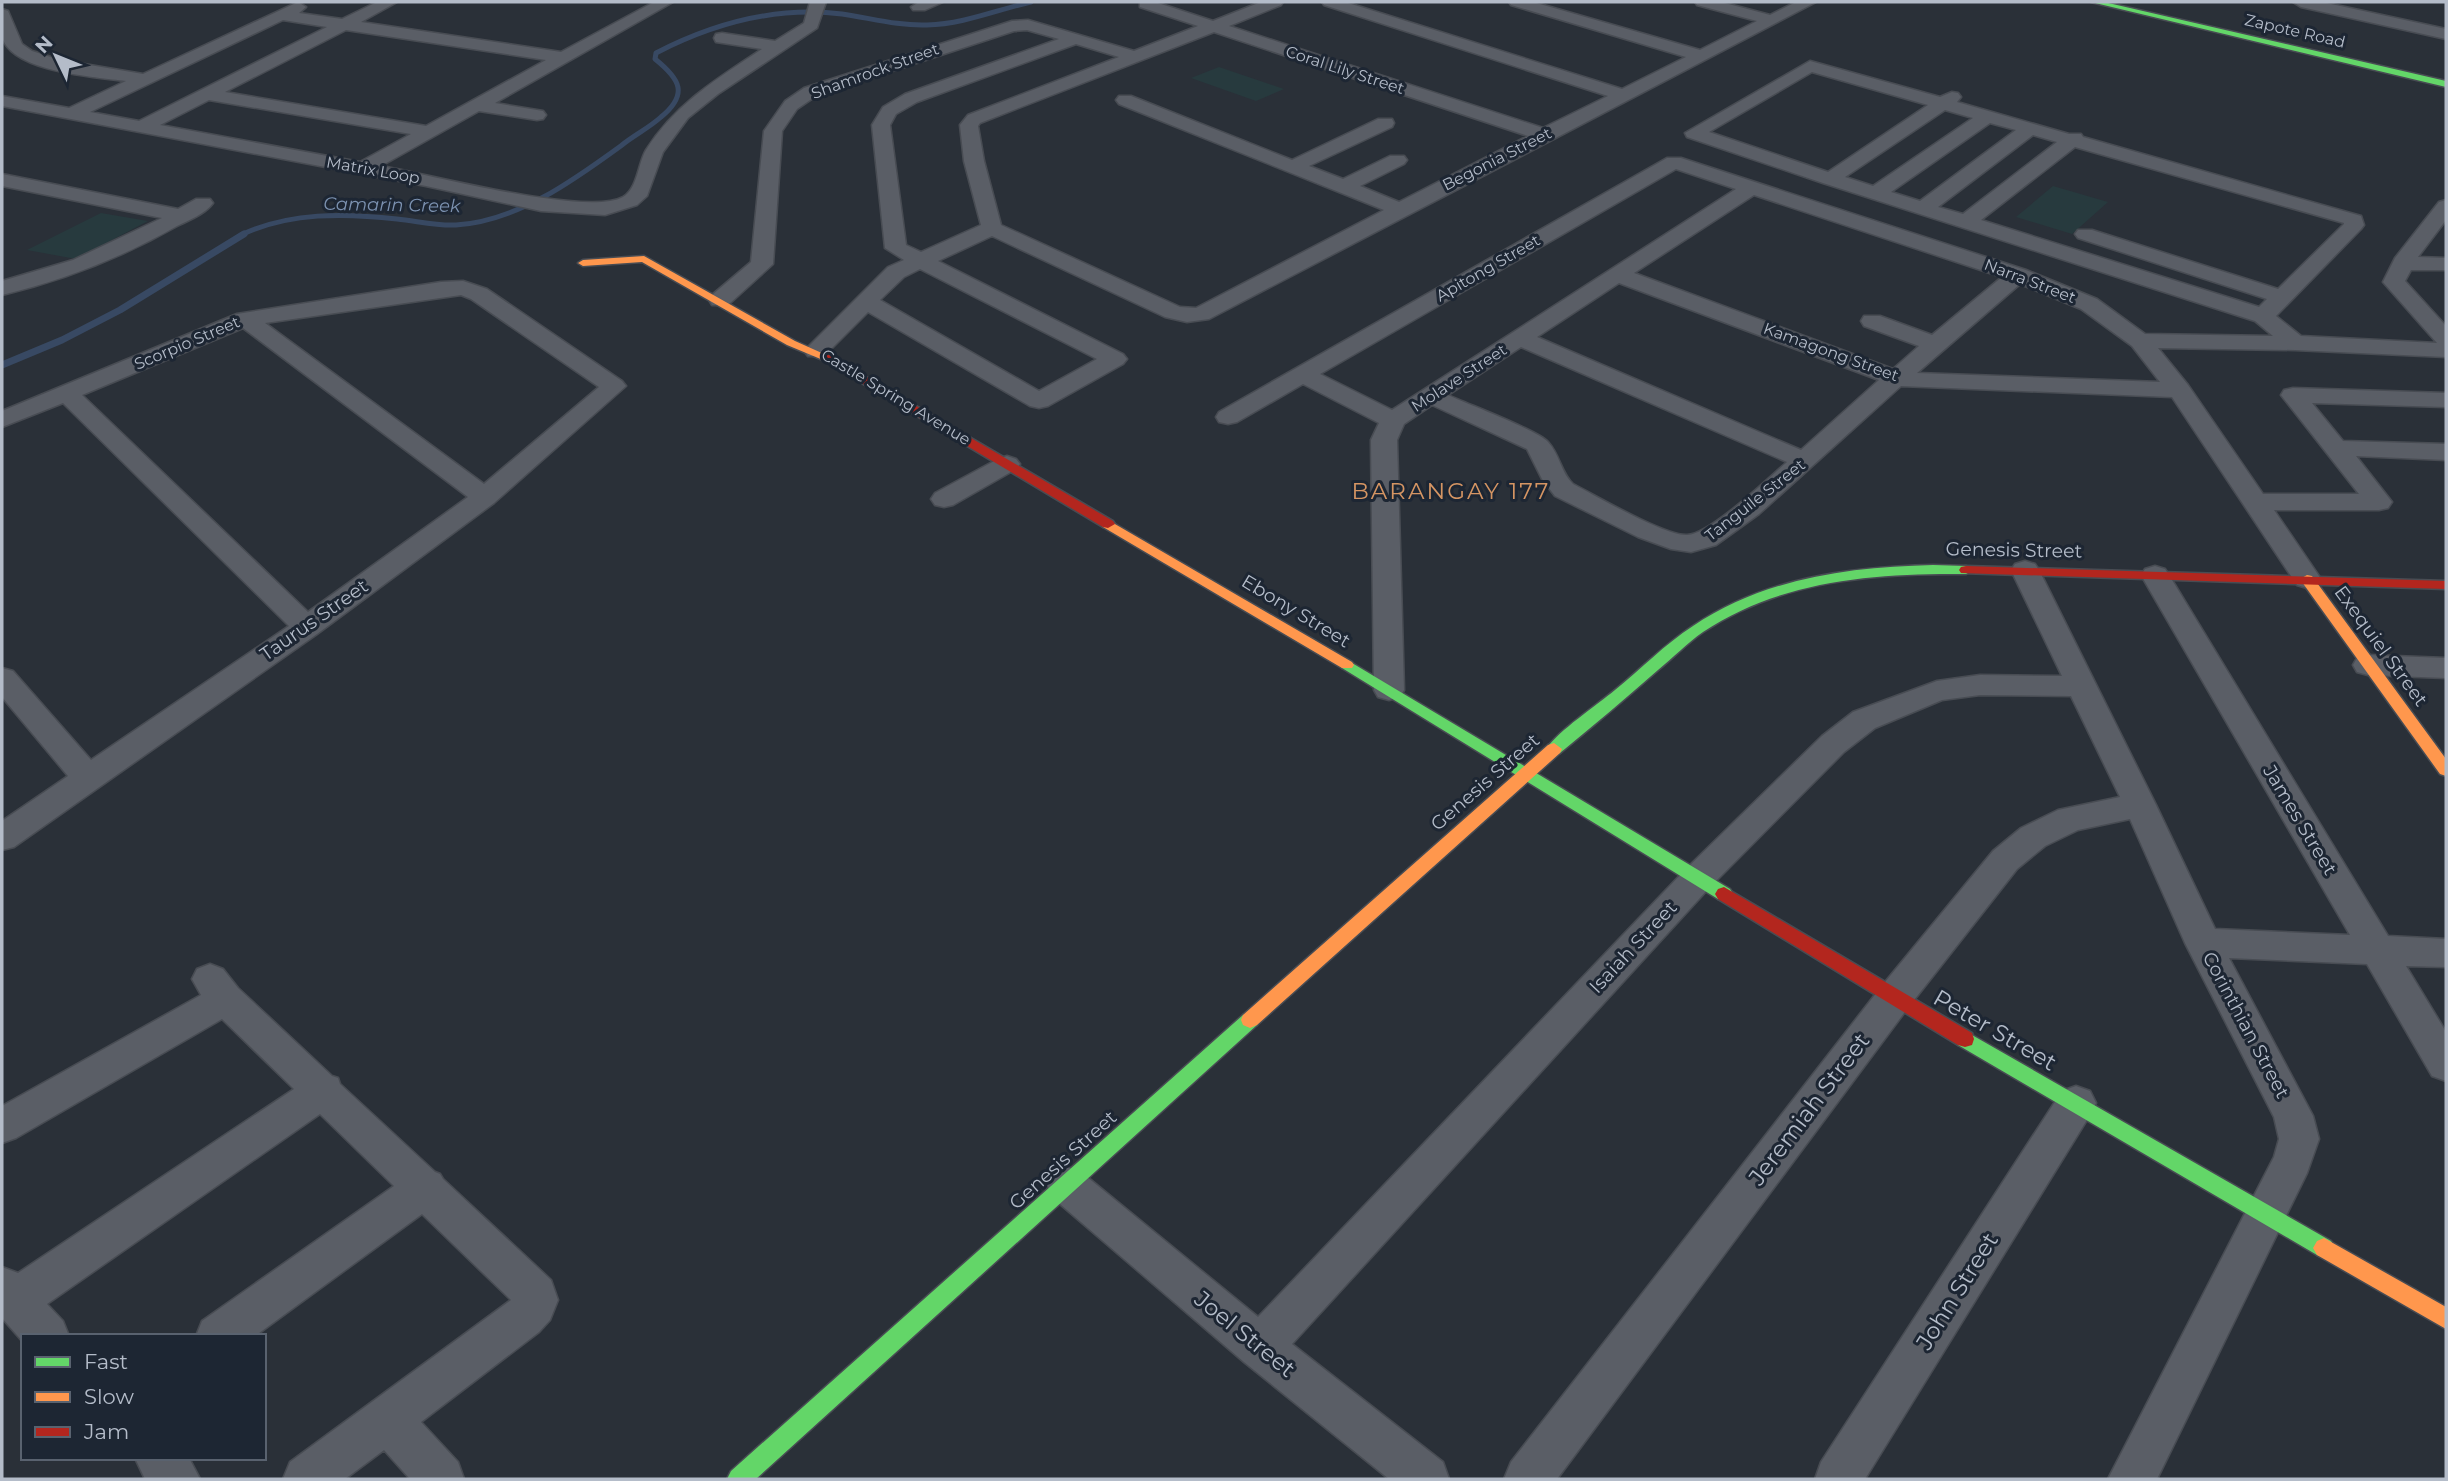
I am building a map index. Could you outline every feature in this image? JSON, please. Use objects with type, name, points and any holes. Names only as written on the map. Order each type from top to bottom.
[{"type":"street","points":[[71,114],[308,2]]},
{"type":"street","points":[[141,127],[389,2]]},
{"type":"street","points":[[363,168],[665,2]]},
{"type":"street","name":"Matrix Loop","points":[[2,101],[363,168],[513,200],[541,205],[605,209],[630,201],[640,192],[654,152],[682,114],[712,90],[811,25],[818,2]]},
{"type":"street","points":[[919,7],[935,2]]},
{"type":"street","points":[[992,228],[974,161],[969,125],[974,119],[1275,2]]},
{"type":"street","points":[[1330,2],[1623,95]]},
{"type":"street","points":[[1517,2],[1702,56]]},
{"type":"street","points":[[1703,2],[1772,20]]},
{"type":"street","name":"Begonia Street","points":[[992,228],[1173,312],[1201,314],[1400,209],[1808,2]]},
{"type":"street","name":"Zapote Road","points":[[2095,2],[2446,84]]},
{"type":"street","points":[[2301,2],[2446,34]]},
{"type":"street","name":"Coral Lily Street","points":[[1146,4],[1545,135]]},
{"type":"street","points":[[2,14],[14,46],[23,54],[42,61],[144,79]]},
{"type":"street","points":[[281,15],[565,58]]},
{"type":"street","name":"Shamrock Street","points":[[719,300],[762,264],[773,131],[791,105],[810,92],[998,28],[1028,25],[1134,56]]},
{"type":"street","points":[[722,38],[779,47]]},
{"type":"street","points":[[868,303],[1039,401],[1115,359],[917,261],[897,248],[881,125],[889,111],[911,98],[1078,38]]},
{"type":"street","points":[[2263,316],[2354,225],[2354,220],[1989,115],[1948,100],[1810,66],[1694,133],[1876,194],[2263,316],[2295,343]]},
{"type":"street","points":[[206,94],[430,132]]},
{"type":"street","points":[[1125,100],[1400,209]]},
{"type":"street","points":[[1830,179],[1948,100]]},
{"type":"street","points":[[479,106],[537,115]]},
{"type":"street","points":[[1876,194],[1989,115]]},
{"type":"street","points":[[1292,167],[1385,123]]},
{"type":"street","points":[[1923,208],[2032,127]]},
{"type":"street","points":[[1966,222],[2074,138]]},
{"type":"street","points":[[1343,187],[1397,160]]},
{"type":"street","name":"Narra Street","points":[[1674,162],[2018,275],[2089,304],[2140,341],[2179,390],[2307,579]]},
{"type":"street","name":"Apitong Street","points":[[1228,417],[1674,162]]},
{"type":"street","points":[[2,180],[182,216]]},
{"type":"street","name":"Molave Street","points":[[1389,690],[1384,440],[1393,420],[1752,187]]},
{"type":"street","points":[[2,288],[41,280],[126,248],[203,203]]},
{"type":"street","points":[[2446,206],[2403,263],[2394,282],[2446,339]]},
{"type":"street","name":"Castle Spring Avenue","points":[[992,228],[896,272],[868,303],[816,351],[1044,486]]},
{"type":"street","points":[[2085,234],[2282,297]]},
{"type":"street","points":[[583,263],[644,259],[792,343],[816,351]]},
{"type":"street","points":[[2403,263],[2446,264]]},
{"type":"street","name":"Kamagong Street","points":[[1619,275],[1898,379],[2179,390]]},
{"type":"street","name":"Tanguile Street","points":[[1431,396],[1536,443],[1542,448],[1553,480],[1564,490],[1669,539],[1689,545],[1707,541],[1805,460],[1977,307],[2018,275]]},
{"type":"street","name":"Scorpio Street","points":[[2,420],[245,319],[441,289],[463,288],[479,294],[614,386]]},
{"type":"street","points":[[245,319],[485,497]]},
{"type":"street","points":[[1872,321],[1937,344]]},
{"type":"street","points":[[1520,338],[1805,460]]},
{"type":"street","points":[[2140,341],[2295,343],[2446,350]]},
{"type":"street","points":[[1301,374],[1393,420]]},
{"type":"street","name":"Taurus Street","points":[[2,838],[307,627],[485,497],[614,386]]},
{"type":"street","points":[[67,394],[307,627]]},
{"type":"street","points":[[2255,502],[2379,502],[2333,449],[2293,395],[2446,400]]},
{"type":"street","points":[[2333,449],[2446,452]]},
{"type":"street","points":[[944,499],[1007,464]]},
{"type":"street","name":"Ebony Street","points":[[1044,486],[1389,690],[1525,774]]},
{"type":"street","name":"Genesis Street","points":[[739,1479],[1525,774],[1702,626],[1734,606],[1769,592],[1819,579],[1878,570],[2025,570],[2446,585]]},
{"type":"street","name":"Corinthian Street","points":[[2025,570],[2140,805],[2203,943],[2293,1116],[2299,1139],[2293,1160],[2266,1217],[2132,1479]]},
{"type":"street","name":"James Street","points":[[2155,575],[2446,1065]]},
{"type":"street","name":"Exequiel Street","points":[[2307,579],[2446,770]]},
{"type":"street","points":[[2368,665],[2446,668]]},
{"type":"street","points":[[2,678],[88,778]]},
{"type":"street","name":"Isaiah Street","points":[[1260,1347],[1697,879],[1833,744],[1864,720],[1937,691],[1980,685],[2080,686]]},
{"type":"street","name":"Peter Street","points":[[1525,774],[1894,998],[2266,1217],[2446,1319]]},
{"type":"street","name":"Jeremiah Street","points":[[1528,1479],[1894,998],[2006,860],[2033,837],[2070,820],[2140,805]]},
{"type":"street","points":[[2203,943],[2446,953]]},
{"type":"street","points":[[2,1126],[218,989],[536,1294],[537,1302],[533,1309],[510,1328],[307,1479]]},
{"type":"street","points":[[45,1334],[8,1294],[324,1090]]},
{"type":"street","name":"John Street","points":[[1838,1479],[2076,1104]]},
{"type":"street","name":"Joel Street","points":[[1067,1185],[1260,1347],[1426,1479]]},
{"type":"street","points":[[221,1334],[426,1187]]},
{"type":"street","points":[[386,1418],[441,1479]]},
{"type":"street","points":[[160,1460],[176,1479]]},
{"type":"green space","points":[[1219,67],[1284,89],[1256,101],[1191,78]]},
{"type":"green space","points":[[2053,186],[2108,202],[2072,234],[2016,217]]},
{"type":"green space","points":[[101,213],[148,221],[76,259],[27,250]]},
{"type":"waterway","name":"Camarin Creek","points":[[241,235],[278,222],[318,216],[357,216],[456,225],[479,222],[523,207],[585,172],[652,125],[670,109],[678,94],[678,87],[670,73],[655,59],[656,53],[723,25],[793,12],[842,14],[905,24],[941,24],[1031,2]]},
{"type":"waterway","name":"Camarin Creek","points":[[2,365],[62,340],[120,310],[244,234]]},
{"type":"traffic: fast","points":[[2095,2],[2446,84]]},
{"type":"traffic: fast","points":[[1554,749],[1690,635],[1733,609],[1764,595],[1796,585],[1864,573],[1966,570]]},
{"type":"traffic: fast","points":[[1347,665],[1724,894]]},
{"type":"traffic: fast","points":[[739,1479],[1250,1020]]},
{"type":"traffic: fast","points":[[1965,1039],[2324,1248]]},
{"type":"traffic: slow","points":[[583,263],[644,259],[791,343],[827,358]]},
{"type":"traffic: slow","points":[[1108,524],[1347,665]]},
{"type":"traffic: slow","points":[[2307,579],[2446,770]]},
{"type":"traffic: slow","points":[[1250,1020],[1554,749]]},
{"type":"traffic: slow","points":[[2324,1248],[2446,1319]]},
{"type":"traffic: jam","points":[[827,358],[1108,524]]},
{"type":"traffic: jam","points":[[1966,570],[2446,585]]},
{"type":"traffic: jam","points":[[1724,894],[1965,1039]]},
{"type":"district","name":"BARANGAY 177","points":[[1451,491]]}]
